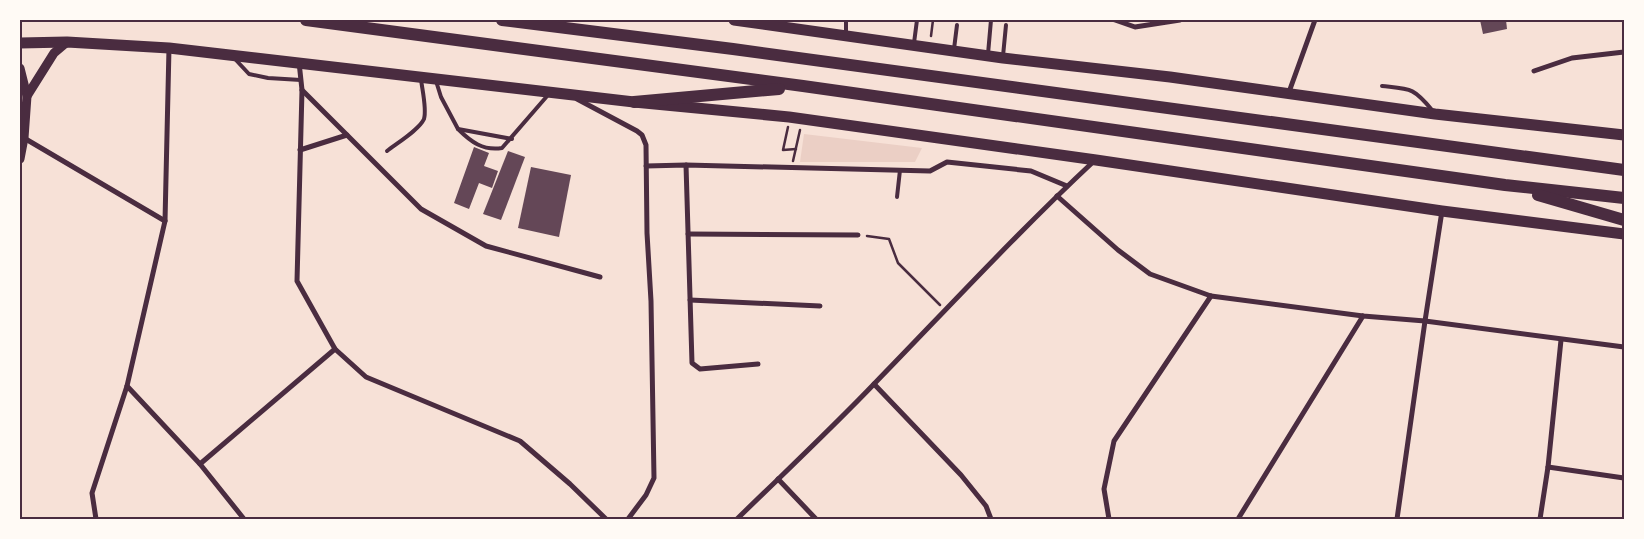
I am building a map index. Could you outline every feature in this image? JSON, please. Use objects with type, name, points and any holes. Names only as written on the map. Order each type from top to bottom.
[{"type":"highway","points":[[306,20],[803,86],[1505,185],[1624,198]]},
{"type":"highway","points":[[502,20],[1624,170]]},
{"type":"highway","points":[[553,20],[594,32]]},
{"type":"highway","points":[[634,102],[803,86]]},
{"type":"highway","points":[[1505,185],[1624,220]]},
{"type":"main road","points":[[734,20],[988,56],[1170,77],[1435,114],[1624,135]]},
{"type":"main road","points":[[20,43],[67,42],[170,48],[634,102],[789,117],[1442,211],[1624,234]]},
{"type":"street","points":[[1115,20],[1135,27],[1180,20]]},
{"type":"street","points":[[1288,93],[1315,20]]},
{"type":"street","points":[[20,159],[24,138],[23,116],[27,96],[54,53],[67,42]]},
{"type":"street","points":[[96,519],[92,493],[127,386],[165,221],[170,48]]},
{"type":"street","points":[[1534,71],[1572,58],[1624,52]]},
{"type":"street","points":[[299,62],[302,90],[297,281],[335,349],[366,377],[520,441],[570,484],[606,519]]},
{"type":"street","points":[[20,68],[27,96]]},
{"type":"street","points":[[302,90],[421,209],[486,246],[600,277]]},
{"type":"street","points":[[568,94],[637,131],[642,135],[646,145],[654,478],[646,495],[628,519]]},
{"type":"street","points":[[300,150],[347,135]]},
{"type":"street","points":[[24,138],[165,221]]},
{"type":"street","points":[[736,519],[874,384],[945,309],[1067,186],[1096,160]]},
{"type":"street","points":[[646,166],[686,165],[930,172],[947,162],[1031,171],[1067,186]]},
{"type":"street","points":[[686,165],[692,363],[700,369],[758,364]]},
{"type":"street","points":[[1057,196],[1118,250],[1150,274],[1211,296],[1363,316],[1425,320],[1624,348]]},
{"type":"street","points":[[1397,519],[1442,211]]},
{"type":"street","points":[[688,234],[858,235]]},
{"type":"street","points":[[1109,519],[1104,489],[1114,441],[1211,296]]},
{"type":"street","points":[[690,300],[820,306]]},
{"type":"street","points":[[1238,519],[1363,316]]},
{"type":"street","points":[[1540,519],[1548,468],[1561,340]]},
{"type":"street","points":[[200,464],[335,349]]},
{"type":"street","points":[[874,384],[961,475],[986,506],[991,519]]},
{"type":"street","points":[[127,386],[200,464],[244,519]]},
{"type":"street","points":[[1548,468],[1624,478]]},
{"type":"street","points":[[778,479],[816,519]]},
{"type":"lane","points":[[846,20],[846,36]]},
{"type":"lane","points":[[914,45],[917,20]]},
{"type":"lane","points":[[988,56],[991,20]]},
{"type":"lane","points":[[954,51],[958,25]]},
{"type":"lane","points":[[1003,58],[1006,25]]},
{"type":"lane","points":[[231,55],[249,74],[268,78],[301,80]]},
{"type":"lane","points":[[387,150],[417,128],[424,120],[425,111],[420,76]]},
{"type":"lane","points":[[436,78],[441,97],[458,129],[470,141],[495,150],[502,148],[512,139],[537,106],[551,92]]},
{"type":"lane","points":[[1382,86],[1408,89],[1420,95],[1435,114]]},
{"type":"lane","points":[[458,129],[512,139]]},
{"type":"lane","points":[[897,197],[900,170]]},
{"type":"path","points":[[930,48],[933,20]]},
{"type":"path","points":[[789,117],[783,150],[796,149],[798,140]]},
{"type":"path","points":[[858,235],[889,239],[898,263],[945,309]]},
{"type":"shaded area","points":[[804,134],[922,148],[915,162],[800,162]]},
{"type":"building","points":[[1480,20],[1506,20],[1507,29],[1483,34]]},
{"type":"building","points":[[474,147],[489,153],[484,166],[498,171],[492,188],[479,183],[469,209],[454,203]]},
{"type":"building","points":[[508,151],[525,157],[501,220],[483,214]]},
{"type":"building","points":[[531,167],[571,175],[559,237],[518,228]]}]
